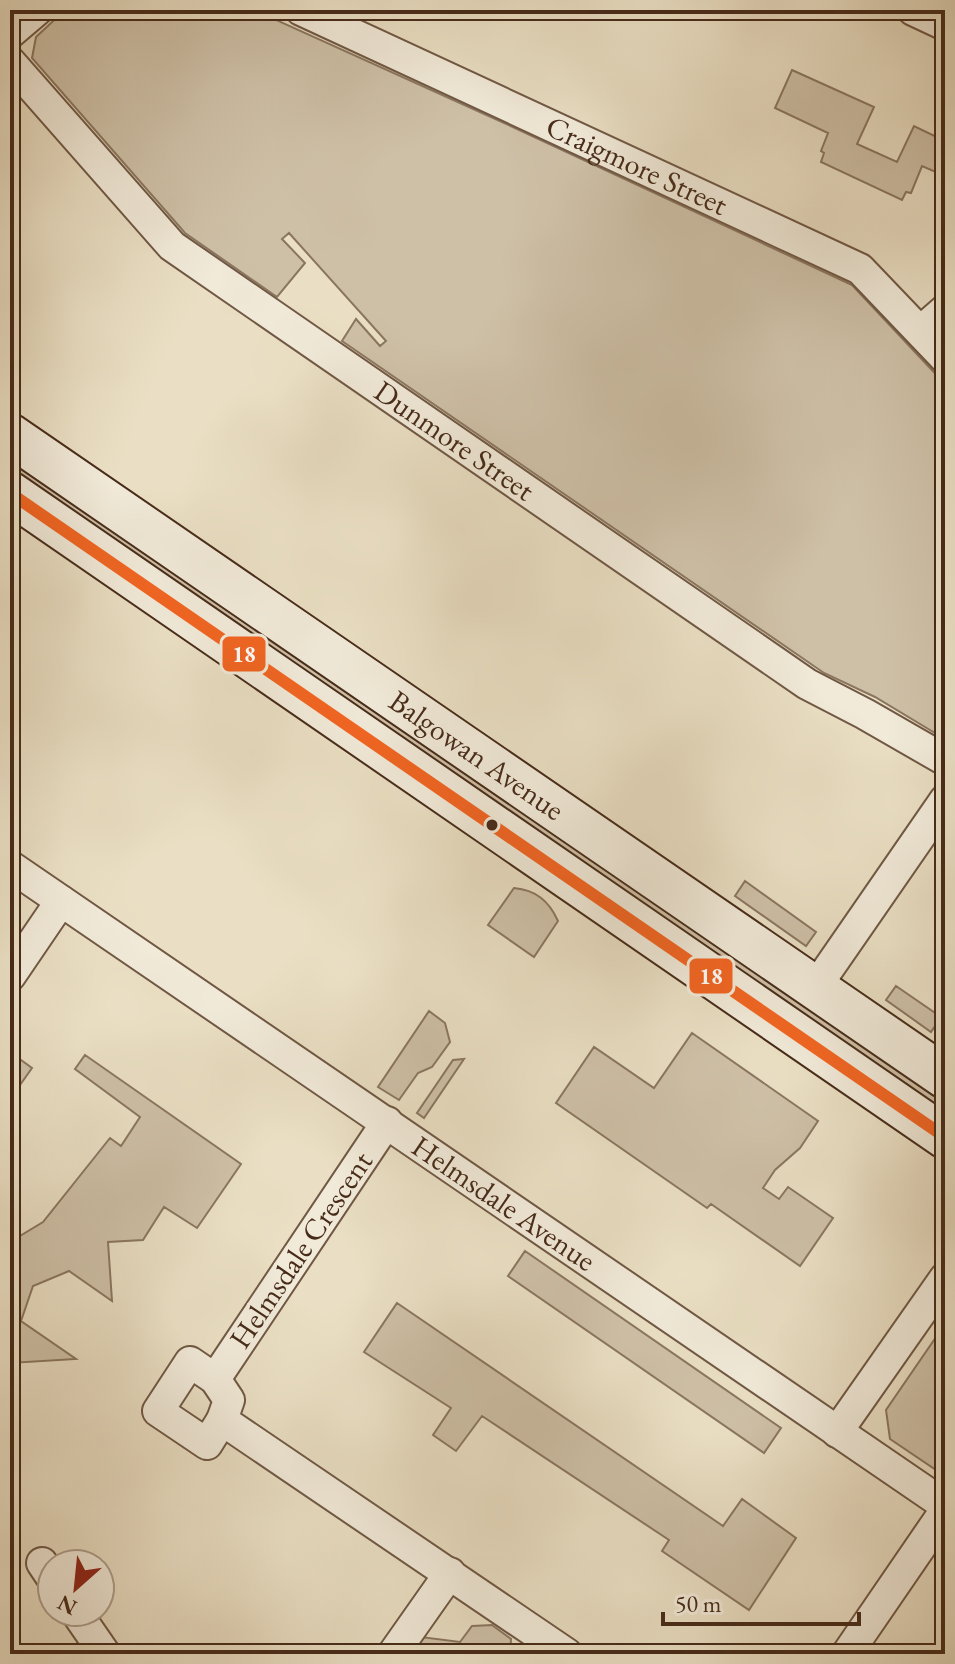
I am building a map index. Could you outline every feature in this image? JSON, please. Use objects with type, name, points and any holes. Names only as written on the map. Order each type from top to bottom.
[{"type":"street","points":[[10,33],[37,10]]},
{"type":"street","name":"Craigmore Street","points":[[301,10],[860,269],[945,358]]},
{"type":"street","points":[[913,10],[945,25]]},
{"type":"street","name":"Dunmore Street","points":[[10,62],[172,246],[807,684],[945,760]]},
{"type":"street","points":[[921,331],[945,310]]},
{"type":"street","name":"Balgowan Avenue","points":[[10,435],[945,1077]]},
{"type":"street","name":"Balgowan Avenue","points":[[10,493],[945,1137]]},
{"type":"street","points":[[815,988],[945,800]]},
{"type":"street","name":"Helmsdale Avenue","points":[[10,866],[945,1508]]},
{"type":"street","points":[[10,976],[61,901]]},
{"type":"street","name":"Helmsdale Crescent","points":[[215,1379],[387,1122]]},
{"type":"street","points":[[837,1432],[945,1278]]},
{"type":"street","name":"Helmsdale Crescent","points":[[190,1362],[215,1379],[229,1400],[222,1420],[207,1444],[158,1411],[190,1362]]},
{"type":"street","points":[[222,1420],[450,1573],[530,1644],[567,1654]]},
{"type":"street","points":[[847,1654],[945,1508]]},
{"type":"street","points":[[393,1654],[450,1573]]},
{"type":"street","points":[[87,1628],[105,1654]]},
{"type":"shaded area","points":[[65,10],[254,10],[852,285],[945,384],[945,739],[875,697],[824,673],[342,341],[356,319],[380,346],[386,341],[289,233],[282,239],[305,263],[277,297],[185,233],[32,58],[36,37]]},
{"type":"shaded area","points":[[792,70],[874,107],[857,144],[897,162],[914,126],[945,141],[945,176],[922,166],[911,193],[906,192],[902,200],[821,162],[824,153],[821,151],[828,133],[775,108]]},
{"type":"shaded area","points":[[10,443],[945,1084],[945,1128],[10,484]]},
{"type":"shaded area","points":[[745,881],[816,932],[806,946],[735,896]]},
{"type":"shaded area","points":[[514,888],[541,898],[558,921],[534,957],[488,925]]},
{"type":"shaded area","points":[[896,986],[941,1017],[931,1032],[886,1000]]},
{"type":"shaded area","points":[[429,1011],[445,1023],[450,1042],[432,1067],[418,1073],[399,1100],[378,1087]]},
{"type":"shaded area","points":[[692,1033],[818,1121],[800,1148],[775,1170],[763,1188],[779,1199],[788,1187],[833,1218],[800,1266],[711,1204],[707,1208],[556,1103],[594,1047],[654,1088]]},
{"type":"shaded area","points":[[10,1052],[32,1068],[10,1099]]},
{"type":"shaded area","points":[[85,1055],[241,1164],[197,1228],[164,1207],[143,1240],[108,1242],[112,1301],[69,1271],[33,1286],[21,1321],[76,1359],[10,1363],[10,1242],[43,1222],[110,1138],[121,1146],[140,1117],[75,1069]]},
{"type":"shaded area","points":[[464,1059],[424,1118],[417,1113],[453,1060]]},
{"type":"shaded area","points":[[525,1251],[781,1428],[764,1453],[508,1276]]},
{"type":"shaded area","points":[[397,1303],[723,1526],[742,1499],[796,1538],[749,1610],[662,1551],[669,1540],[482,1416],[456,1451],[433,1435],[451,1408],[364,1352]]},
{"type":"shaded area","points":[[945,1324],[945,1476],[890,1439],[886,1410]]},
{"type":"shaded area","points":[[492,1625],[511,1639],[510,1654],[410,1654],[421,1637],[460,1642],[472,1626]]},
{"type":"transit line","name":"18","points":[[10,493],[945,1137]]}]
